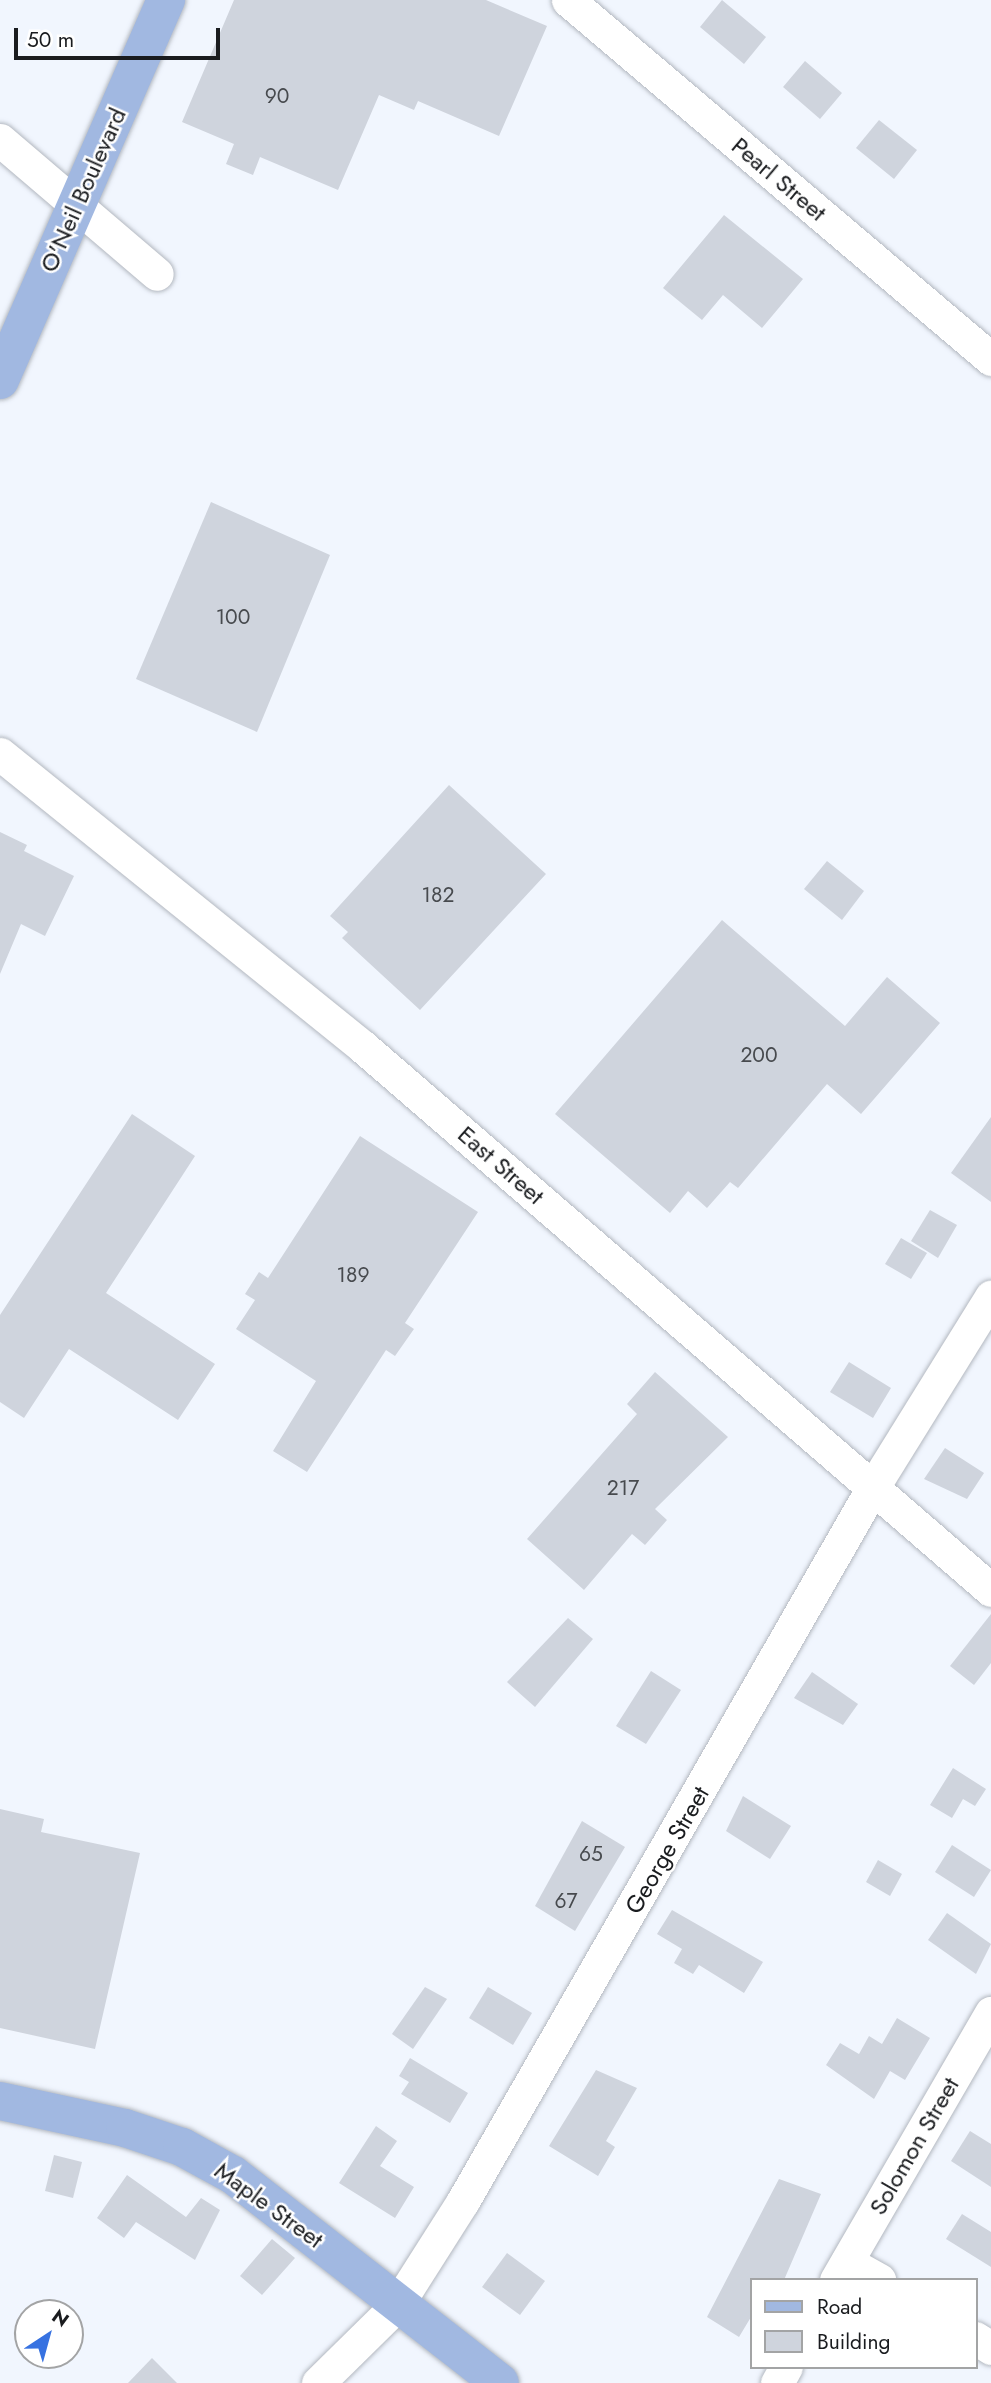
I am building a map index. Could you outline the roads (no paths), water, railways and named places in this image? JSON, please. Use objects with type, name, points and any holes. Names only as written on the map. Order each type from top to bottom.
[{"type":"main road","name":"O'Neil Boulevard","points":[[0,380],[166,0]]},
{"type":"main road","name":"Maple Street","points":[[0,2101],[182,2147],[233,2175],[500,2383]]},
{"type":"street","name":"Pearl Street","points":[[568,0],[991,359]]},
{"type":"street","points":[[0,140],[157,274]]},
{"type":"street","name":"East Street","points":[[0,754],[363,1047],[991,1590]]},
{"type":"street","name":"George Street","points":[[318,2383],[397,2305],[617,1936],[873,1487],[991,1297]]},
{"type":"street","name":"Solomon Street","points":[[841,2271],[991,2013]]},
{"type":"street","points":[[841,2271],[871,2278]]}]
